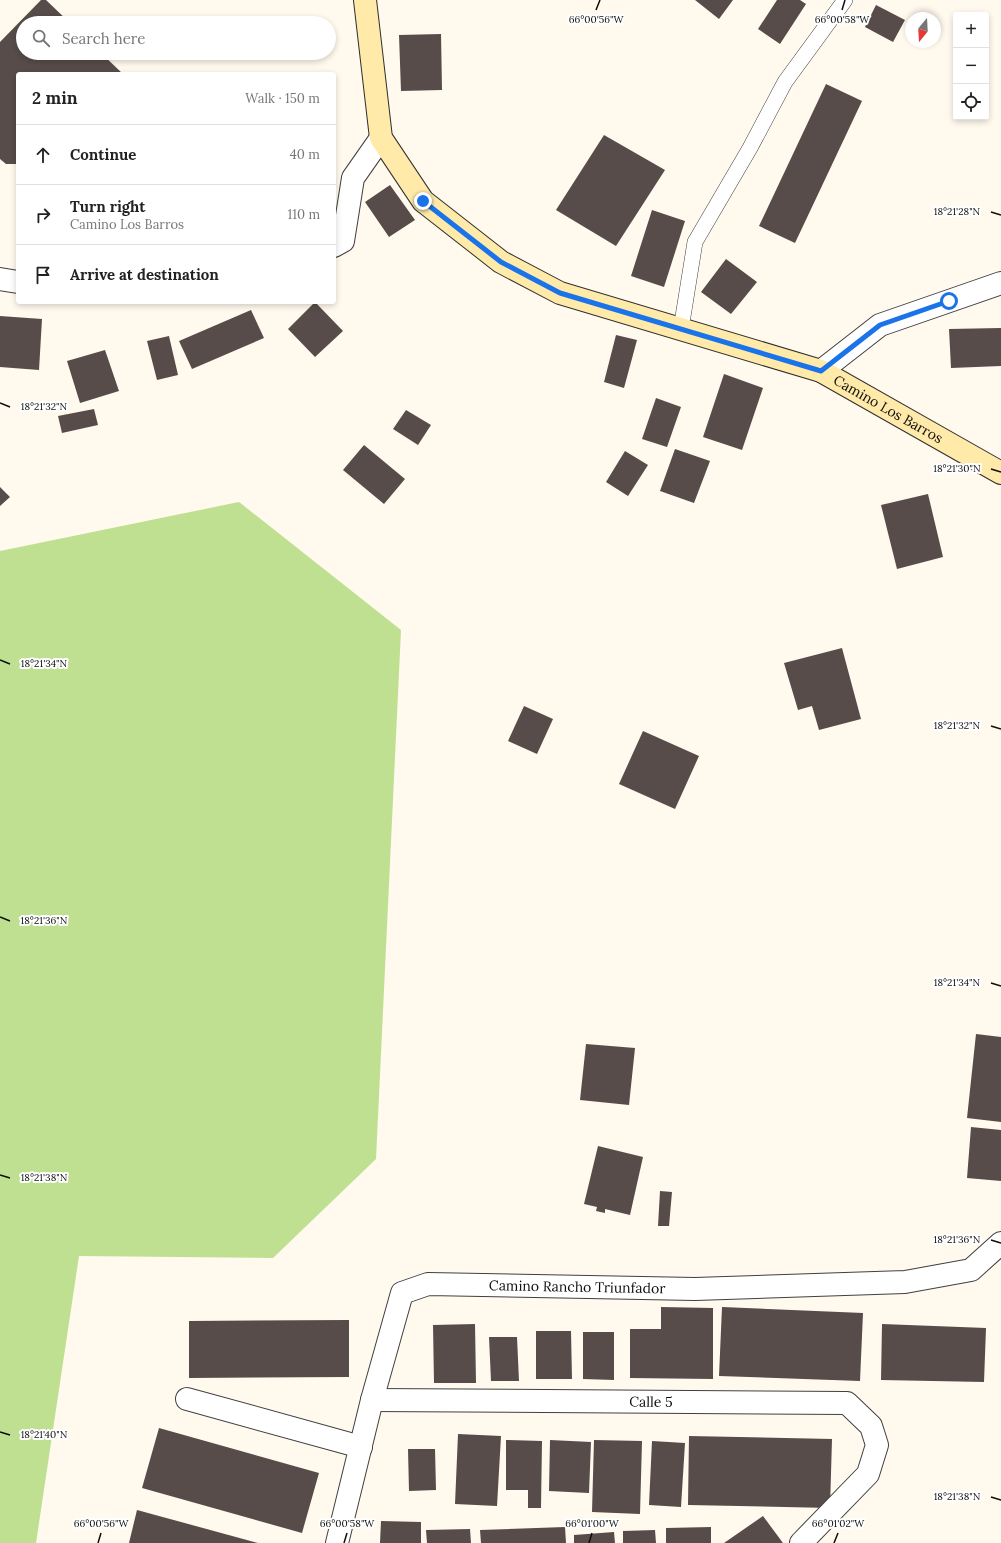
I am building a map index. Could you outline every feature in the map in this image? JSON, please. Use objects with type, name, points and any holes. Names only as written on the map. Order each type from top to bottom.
[{"type":"street","name":"Camino Los Barros","points":[[365,0],[381,138],[423,201],[501,262],[560,293],[821,371],[1001,473]]},
{"type":"street","points":[[336,245],[343,241],[353,178],[381,138]]},
{"type":"street","points":[[0,279],[16,282]]},
{"type":"street","points":[[821,371],[880,325],[1001,282]]},
{"type":"street","name":"Camino Rancho Triunfador","points":[[337,1543],[372,1400],[402,1293],[428,1284],[695,1290],[905,1282],[971,1270],[1001,1243]]},
{"type":"street","points":[[187,1399],[361,1447]]},
{"type":"street","name":"Calle 5","points":[[372,1400],[846,1404],[871,1426],[877,1444],[868,1474],[801,1543]]},
{"type":"lane","points":[[681,329],[695,242],[750,148],[785,82],[845,0]]},
{"type":"green space","points":[[239,502],[401,630],[376,1159],[273,1258],[79,1256],[36,1543],[0,1543],[0,551]]},
{"type":"building","points":[[41,0],[46,0],[63,16],[25,16]]},
{"type":"building","points":[[695,0],[733,0],[719,19]]},
{"type":"building","points":[[777,0],[800,0],[806,4],[780,44],[758,29]]},
{"type":"building","points":[[876,5],[905,20],[893,42],[865,27]]},
{"type":"building","points":[[16,26],[16,60],[108,60],[121,72],[16,72],[16,164],[6,164],[0,159],[0,42]]},
{"type":"building","points":[[441,34],[442,90],[401,91],[399,35]]},
{"type":"building","points":[[826,84],[862,101],[795,243],[759,226]]},
{"type":"building","points":[[604,135],[665,170],[616,246],[556,210]]},
{"type":"building","points":[[390,185],[415,220],[389,237],[365,202]]},
{"type":"building","points":[[652,210],[685,221],[664,287],[631,276]]},
{"type":"building","points":[[726,259],[757,282],[731,314],[701,292]]},
{"type":"building","points":[[313,304],[317,304],[343,331],[315,357],[288,329]]},
{"type":"building","points":[[251,310],[264,338],[192,369],[179,341]]},
{"type":"building","points":[[0,316],[42,319],[39,370],[0,367]]},
{"type":"building","points":[[1001,328],[1001,366],[951,368],[949,329]]},
{"type":"building","points":[[616,335],[637,340],[624,388],[604,382]]},
{"type":"building","points":[[169,336],[178,375],[157,380],[147,341]]},
{"type":"building","points":[[105,350],[119,391],[80,403],[67,361]]},
{"type":"building","points":[[724,374],[763,388],[742,450],[703,437]]},
{"type":"building","points":[[656,398],[681,407],[667,447],[642,439]]},
{"type":"building","points":[[94,409],[98,425],[62,433],[58,416]]},
{"type":"building","points":[[406,410],[431,425],[418,445],[393,429]]},
{"type":"building","points":[[364,445],[405,479],[384,504],[343,470]]},
{"type":"building","points":[[675,449],[710,461],[694,503],[660,491]]},
{"type":"building","points":[[625,451],[648,465],[628,496],[606,482]]},
{"type":"building","points":[[0,487],[10,497],[0,506]]},
{"type":"building","points":[[928,494],[943,557],[897,569],[881,505]]},
{"type":"building","points":[[842,648],[861,719],[819,730],[812,706],[798,710],[784,663]]},
{"type":"building","points":[[524,706],[553,719],[537,754],[508,741]]},
{"type":"building","points":[[643,731],[699,756],[675,809],[619,784]]},
{"type":"building","points":[[976,1034],[1001,1037],[1001,1122],[967,1118]]},
{"type":"building","points":[[586,1044],[635,1048],[629,1105],[580,1100]]},
{"type":"building","points":[[971,1127],[1001,1130],[1001,1181],[967,1178]]},
{"type":"building","points":[[598,1146],[643,1157],[630,1215],[605,1209],[605,1213],[596,1211],[597,1207],[584,1204]]},
{"type":"building","points":[[660,1191],[672,1192],[669,1226],[658,1226]]},
{"type":"building","points":[[661,1307],[713,1308],[713,1379],[630,1378],[630,1329],[661,1329]]},
{"type":"building","points":[[722,1307],[863,1313],[860,1381],[719,1376]]},
{"type":"building","points":[[349,1320],[349,1377],[189,1378],[189,1321]]},
{"type":"building","points":[[475,1324],[476,1383],[434,1383],[433,1325]]},
{"type":"building","points":[[882,1324],[986,1328],[984,1382],[881,1380]]},
{"type":"building","points":[[536,1331],[571,1331],[572,1379],[536,1379]]},
{"type":"building","points":[[583,1332],[614,1332],[614,1380],[583,1379]]},
{"type":"building","points":[[489,1337],[517,1337],[519,1381],[491,1381]]},
{"type":"building","points":[[159,1428],[319,1473],[302,1533],[142,1488]]},
{"type":"building","points":[[458,1434],[501,1436],[497,1506],[455,1504]]},
{"type":"building","points":[[689,1436],[832,1439],[830,1508],[688,1505]]},
{"type":"building","points":[[506,1440],[542,1441],[541,1508],[528,1508],[528,1490],[506,1490]]},
{"type":"building","points":[[550,1440],[591,1442],[589,1493],[549,1491]]},
{"type":"building","points":[[594,1440],[642,1441],[640,1514],[592,1512]]},
{"type":"building","points":[[652,1441],[685,1443],[681,1507],[649,1505]]},
{"type":"building","points":[[408,1449],[435,1449],[436,1490],[409,1491]]},
{"type":"building","points":[[137,1510],[258,1543],[129,1543]]},
{"type":"building","points":[[763,1516],[783,1543],[724,1543]]},
{"type":"building","points":[[381,1521],[421,1522],[421,1543],[380,1543]]},
{"type":"building","points":[[565,1527],[566,1543],[481,1543],[480,1530]]},
{"type":"building","points":[[711,1527],[711,1543],[666,1543],[666,1528]]},
{"type":"building","points":[[470,1529],[471,1543],[427,1543],[426,1530]]},
{"type":"building","points":[[655,1530],[656,1543],[623,1543],[623,1531]]},
{"type":"building","points":[[614,1532],[615,1543],[574,1543],[574,1535]]},
{"type":"route","points":[[423,201],[501,262],[560,293],[821,371],[880,325],[949,301]]}]
